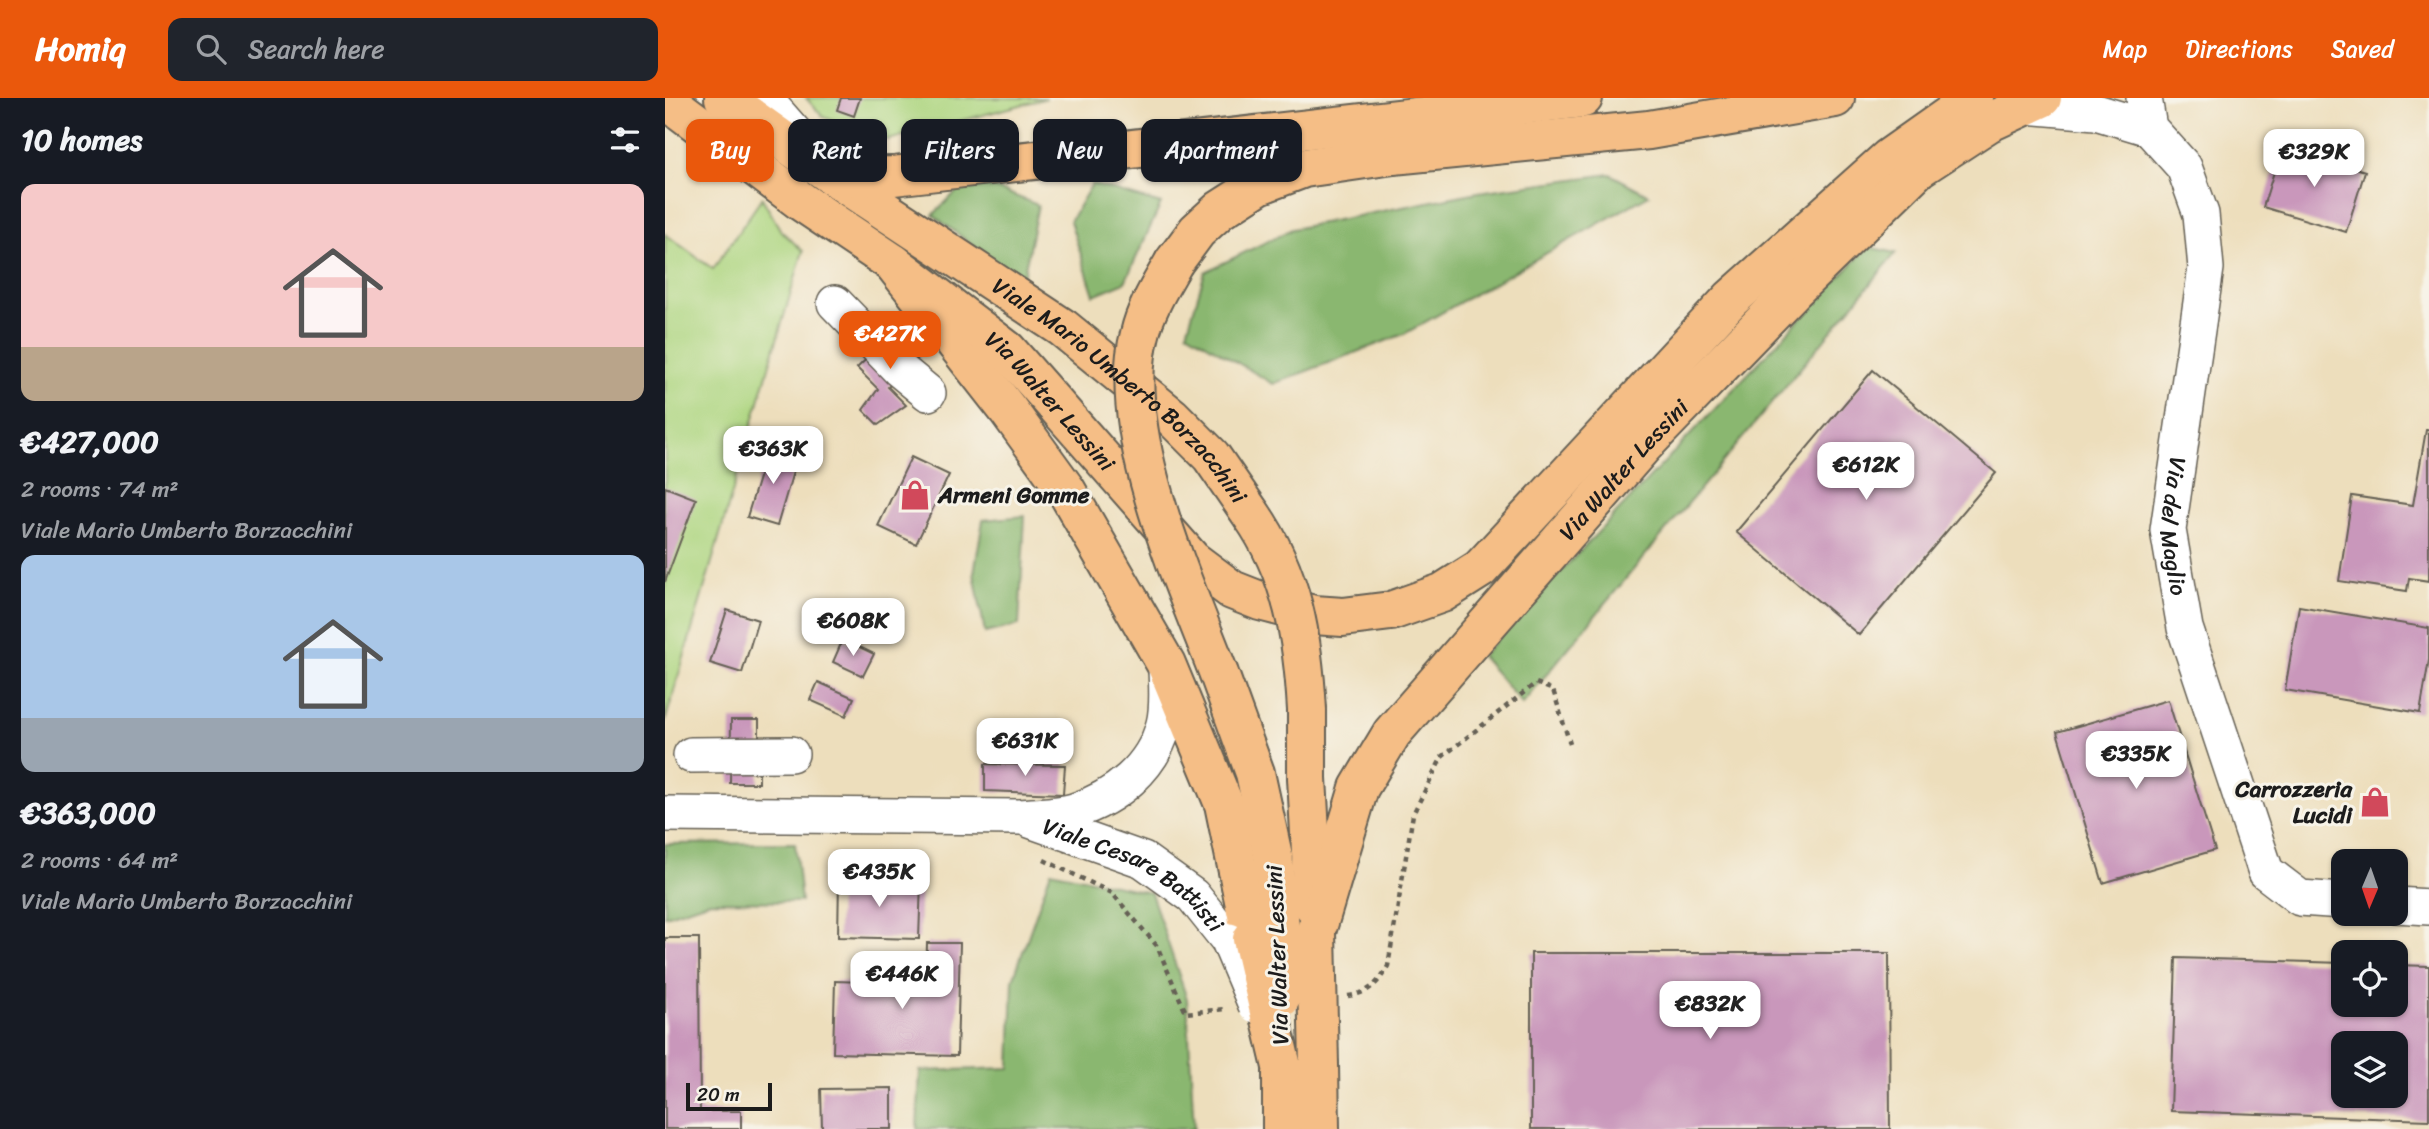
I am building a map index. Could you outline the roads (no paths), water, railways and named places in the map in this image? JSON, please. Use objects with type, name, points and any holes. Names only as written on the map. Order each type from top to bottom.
[{"type":"main road","name":"Viale Mario Umberto Borzacchini","points":[[724,98],[788,144]]},
{"type":"main road","points":[[887,176],[1583,98]]},
{"type":"main road","name":"Via Walter Lessini","points":[[1269,937],[1273,856],[1255,773],[1158,514],[1134,407],[1139,334],[1150,306],[1174,261],[1197,231],[1220,210],[1259,185],[1304,168],[1393,155],[1649,130],[1835,98]]},
{"type":"main road","name":"Via Walter Lessini","points":[[893,263],[1007,350],[1192,559],[1232,590],[1260,601],[1314,615],[1343,617],[1391,611],[1443,593],[1480,569],[1731,299],[1889,158],[1974,98]]},
{"type":"main road","name":"Viale Mario Umberto Borzacchini","points":[[665,99],[802,202],[893,263],[1008,410],[1066,490],[1165,664],[1224,804],[1269,937],[1319,1065],[1320,1129]]},
{"type":"main road","name":"Via Walter Lessini","points":[[1269,937],[1392,733],[1643,446],[1794,290],[1919,168],[1988,122],[2033,102]]},
{"type":"main road","name":"Viale Mario Umberto Borzacchini","points":[[842,182],[1073,336],[1172,417],[1211,456],[1272,543],[1292,596],[1303,654],[1307,710],[1307,778],[1269,937],[1282,1067],[1282,1129]]},
{"type":"street","points":[[764,98],[788,125]]},
{"type":"street","points":[[2033,102],[2096,112],[2146,113]]},
{"type":"street","name":"Via del Maglio","points":[[2146,113],[2184,167],[2201,214],[2206,268],[2168,530],[2185,628],[2266,872],[2301,898],[2331,900]]},
{"type":"street","points":[[835,303],[899,369],[928,393]]},
{"type":"street","name":"Viale Cesare Battisti","points":[[665,814],[1020,817],[1071,811],[1104,799],[1132,779],[1151,753],[1164,724],[1165,664]]},
{"type":"street","points":[[691,755],[791,754]]},
{"type":"street","name":"Viale Cesare Battisti","points":[[1020,817],[1143,860],[1193,896],[1269,937]]},
{"type":"street","points":[[2408,906],[2429,907]]},
{"type":"place","name":"Armeni Gomme","points":[[915,495]]},
{"type":"place","name":"Carrozzeria Lucidi","points":[[2375,802]]}]
